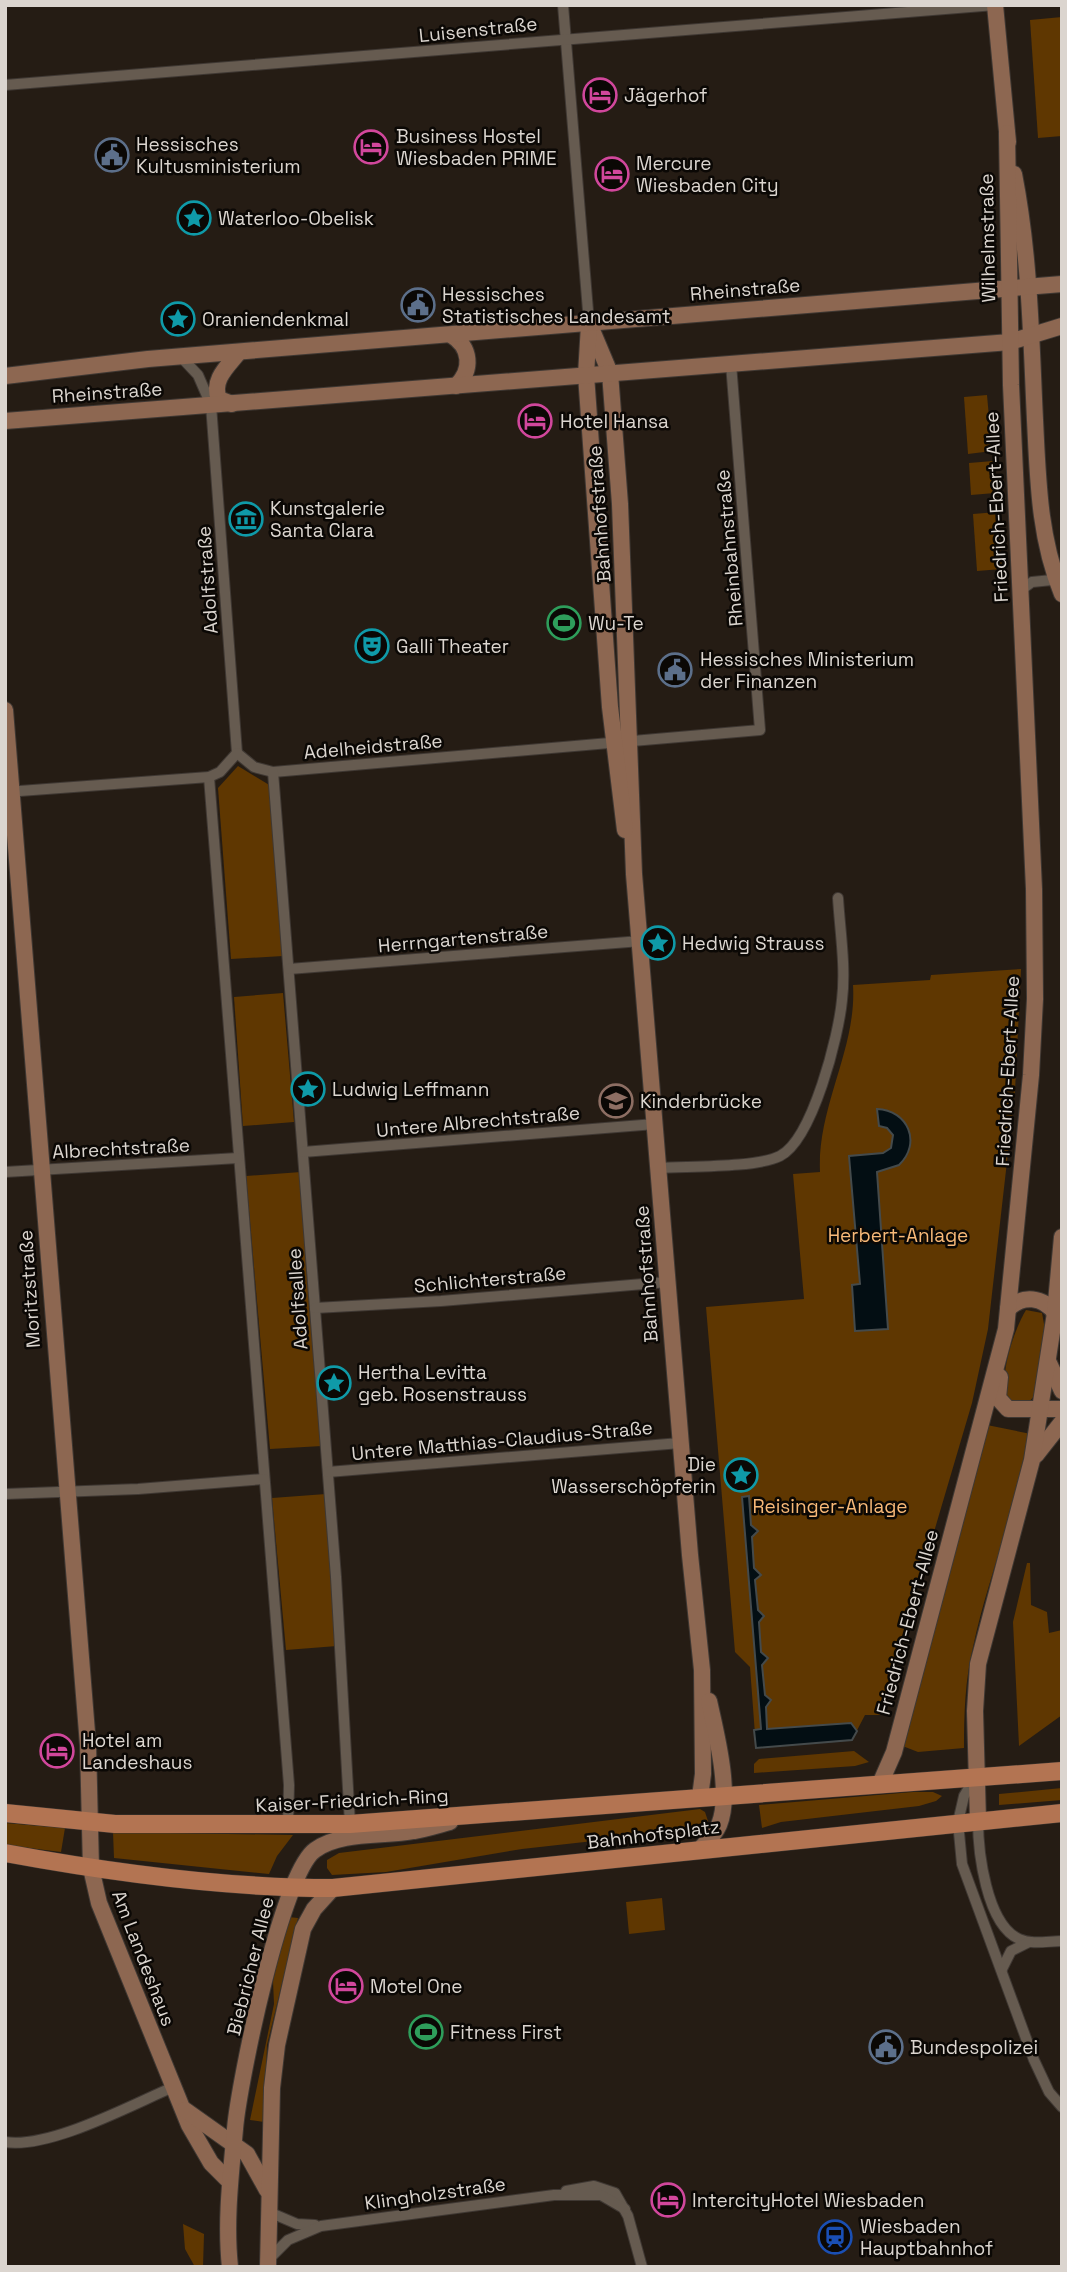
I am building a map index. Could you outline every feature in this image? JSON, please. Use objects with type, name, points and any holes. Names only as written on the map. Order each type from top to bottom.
[{"type":"main road","name":"Bahnhofsplatz","points":[[700,1797],[1062,1771]]},
{"type":"main road","name":"Kaiser-Friedrich-Ring","points":[[5,1813],[91,1823],[350,1824],[700,1797]]},
{"type":"main road","name":"Bahnhofsplatz","points":[[333,1888],[1062,1813]]},
{"type":"main road","points":[[5,1853],[92,1868],[292,1888],[333,1888]]},
{"type":"street","name":"Bahnhofstraße","points":[[563,5],[589,323],[586,375],[613,741],[634,874],[641,941],[680,1443],[702,1670],[703,1774],[700,1797]]},
{"type":"street","name":"Luisenstraße","points":[[5,85],[995,5]]},
{"type":"street","name":"Wilhelmstraße","points":[[995,5],[1007,133],[1023,225],[1030,286],[1031,335]]},
{"type":"street","name":"Wilhelmstraße","points":[[1007,133],[1010,342]]},
{"type":"street","name":"Rheinstraße","points":[[5,376],[181,357],[1062,284]]},
{"type":"street","name":"Bahnhofstraße","points":[[589,323],[610,373],[621,508],[634,874]]},
{"type":"street","name":"Rheinstraße","points":[[5,421],[1010,342],[1062,326]]},
{"type":"street","points":[[451,335],[463,344],[468,358],[467,372],[456,386]]},
{"type":"street","points":[[1021,590],[1032,582],[1060,584],[1048,559],[1040,498],[1031,335]]},
{"type":"street","name":"Friedrich-Ebert-Allee","points":[[880,1784],[896,1746],[1006,1329],[1031,1075],[1035,999],[1034,889],[1010,342]]},
{"type":"street","points":[[232,404],[219,399],[216,385],[239,352]]},
{"type":"street","name":"Rheinstraße","points":[[181,357],[198,376],[211,405]]},
{"type":"street","name":"Rheinbahnstraße","points":[[731,364],[760,730]]},
{"type":"street","name":"Adolfstraße","points":[[211,405],[237,752]]},
{"type":"street","name":"Moritzstraße","points":[[5,710],[8,792],[41,1170],[91,1823]]},
{"type":"street","name":"Adelheidstraße","points":[[273,772],[760,730]]},
{"type":"street","points":[[8,792],[209,777],[220,772],[237,752],[254,767],[273,772]]},
{"type":"street","name":"Adolfsallee","points":[[273,772],[328,1472],[350,1824]]},
{"type":"street","points":[[209,777],[289,1785],[288,1825]]},
{"type":"street","points":[[659,1168],[766,1161],[790,1148],[807,1123],[821,1083],[842,1001],[838,898]]},
{"type":"street","name":"Herrngartenstraße","points":[[289,969],[641,941]]},
{"type":"street","name":"Untere Albrechtstraße","points":[[303,1152],[655,1124]]},
{"type":"street","name":"Albrechtstraße","points":[[5,1172],[238,1158]]},
{"type":"street","points":[[1029,1942],[1008,1931],[993,1906],[983,1872],[975,1777],[978,1664],[1032,1460],[1049,1361],[1062,1237]]},
{"type":"street","name":"Schlichterstraße","points":[[315,1308],[441,1301],[667,1282]]},
{"type":"street","points":[[1009,1309],[1018,1301],[1029,1299],[1046,1303],[1055,1313]]},
{"type":"street","points":[[1006,1329],[998,1391],[1001,1403],[1008,1409],[1062,1409]]},
{"type":"street","points":[[1049,1361],[1062,1391]]},
{"type":"street","points":[[1032,1460],[1062,1422]]},
{"type":"street","name":"Untere Matthias-Claudius-Straße","points":[[328,1472],[680,1443]]},
{"type":"street","points":[[5,1494],[264,1479]]},
{"type":"street","name":"Bahnhofstraße","points":[[699,1850],[720,1824],[723,1795],[716,1733],[702,1670]]},
{"type":"street","points":[[975,1777],[964,1796],[958,1822],[962,1864],[1043,2081],[1062,2107]]},
{"type":"street","name":"Biebricher Allee","points":[[230,2267],[229,2181],[244,2073],[269,1964],[292,1888],[304,1860],[324,1844],[414,1831],[479,1814]]},
{"type":"street","name":"Am Landeshaus","points":[[91,1823],[92,1868],[99,1903],[171,2088],[203,2152],[229,2181]]},
{"type":"street","points":[[268,2264],[267,2197],[272,2088],[287,1996],[305,1924],[333,1888]]},
{"type":"street","points":[[1002,1969],[1011,1951],[1029,1942],[1062,1941]]},
{"type":"street","points":[[5,2142],[18,2143],[54,2136],[171,2088]]},
{"type":"street","name":"Am Landeshaus","points":[[179,2103],[198,2121],[234,2144],[252,2161],[267,2197]]},
{"type":"street","points":[[229,2181],[235,2173],[245,2169],[267,2197]]},
{"type":"street","name":"Klingholzstraße","points":[[267,2197],[297,2224],[321,2226],[554,2195],[601,2195],[625,2208],[642,2267]]},
{"type":"street","name":"Klingholzstraße","points":[[268,2264],[288,2240],[321,2226]]},
{"type":"green space","points":[[1062,17],[1062,136],[1038,138],[1030,20]]},
{"type":"green space","points":[[987,395],[992,451],[968,454],[964,397]]},
{"type":"green space","points":[[993,461],[995,493],[971,495],[969,463]]},
{"type":"green space","points":[[997,512],[1002,569],[977,571],[973,514]]},
{"type":"green space","points":[[238,766],[271,786],[283,956],[231,959],[218,788]]},
{"type":"green space","points":[[1021,969],[1015,1091],[988,1329],[972,1403],[880,1715],[865,1715],[852,1740],[756,1748],[750,1667],[735,1652],[706,1307],[804,1299],[793,1174],[820,1172],[824,1124],[849,1032],[853,985],[930,980],[931,975]]},
{"type":"green space","points":[[283,993],[294,1122],[243,1126],[234,997]]},
{"type":"green space","points":[[301,1172],[322,1446],[270,1449],[246,1176]]},
{"type":"green space","points":[[1026,1310],[1042,1313],[1046,1335],[1035,1395],[1029,1402],[1008,1400],[1004,1379],[1012,1341]]},
{"type":"green space","points":[[987,1425],[1031,1434],[970,1659],[964,1748],[918,1752],[900,1745]]},
{"type":"green space","points":[[326,1494],[337,1646],[286,1650],[272,1498]]},
{"type":"green space","points":[[1027,1563],[1030,1563],[1031,1605],[1047,1612],[1049,1633],[1062,1630],[1062,1715],[1019,1746],[1013,1622]]},
{"type":"green space","points":[[854,1751],[869,1762],[855,1766],[754,1773],[754,1764],[759,1759]]},
{"type":"green space","points":[[1062,1788],[1062,1800],[999,1805],[999,1794]]},
{"type":"green space","points":[[933,1792],[942,1796],[936,1801],[919,1806],[781,1822],[762,1828],[759,1805]]},
{"type":"green space","points":[[700,1809],[705,1812],[708,1821],[701,1829],[522,1849],[386,1872],[332,1875],[327,1868],[327,1860],[339,1853]]},
{"type":"green space","points":[[5,1823],[65,1828],[61,1852],[5,1845]]},
{"type":"green space","points":[[113,1832],[293,1835],[277,1856],[269,1874],[114,1858]]},
{"type":"green space","points":[[662,1898],[665,1930],[629,1934],[626,1902]]},
{"type":"green space","points":[[288,1917],[298,1918],[267,2045],[264,2122],[250,2120],[274,2004],[273,1981]]},
{"type":"green space","points":[[183,2224],[204,2234],[203,2267],[195,2267],[185,2249]]},
{"type":"shaded area","points":[[877,1109],[897,1115],[904,1121],[910,1147],[899,1165],[877,1172],[888,1329],[855,1331],[852,1285],[860,1284],[849,1156],[883,1153],[891,1148],[893,1135],[887,1128],[879,1126]]},
{"type":"shaded area","points":[[749,1496],[751,1525],[758,1531],[752,1537],[754,1568],[761,1575],[755,1580],[758,1610],[764,1616],[759,1622],[761,1652],[768,1658],[762,1665],[765,1695],[771,1700],[766,1707],[767,1729],[851,1723],[857,1731],[852,1740],[756,1748],[754,1730],[761,1729],[742,1497]]},
{"type":"place","name":"Jägerhof","points":[[600,95]]},
{"type":"place","name":"Business Hostel Wiesbaden PRIME","points":[[371,147]]},
{"type":"place","name":"Hessisches Kultusministerium","points":[[112,155]]},
{"type":"place","name":"Mercure Wiesbaden City","points":[[612,174]]},
{"type":"place","name":"Waterloo-Obelisk","points":[[194,218]]},
{"type":"place","name":"Hessisches Statistisches Landesamt","points":[[418,305]]},
{"type":"place","name":"Oraniendenkmal","points":[[178,319]]},
{"type":"place","name":"Hotel Hansa","points":[[535,421]]},
{"type":"place","name":"Kunstgalerie Santa Clara","points":[[246,519]]},
{"type":"place","name":"Wu-Te","points":[[564,623]]},
{"type":"place","name":"Galli Theater","points":[[372,646]]},
{"type":"place","name":"Hessisches Ministerium der Finanzen","points":[[675,670]]},
{"type":"place","name":"Hedwig Strauss","points":[[658,943]]},
{"type":"place","name":"Ludwig Leffmann","points":[[308,1089]]},
{"type":"place","name":"Kinderbrücke","points":[[616,1101]]},
{"type":"place","name":"Hertha Levitta geb. Rosenstrauss","points":[[334,1383]]},
{"type":"place","name":"Die Wasserschöpferin","points":[[741,1475]]},
{"type":"place","name":"Hotel am Landeshaus","points":[[57,1751]]},
{"type":"place","name":"Motel One","points":[[346,1986]]},
{"type":"place","name":"Fitness First","points":[[426,2032]]},
{"type":"place","name":"Bundespolizei","points":[[886,2047]]},
{"type":"place","name":"IntercityHotel Wiesbaden","points":[[668,2200]]},
{"type":"place","name":"Wiesbaden Hauptbahnhof","points":[[835,2237]]},
{"type":"park label","name":"Herbert-Anlage","points":[[898,1235]]},
{"type":"park label","name":"Reisinger-Anlage","points":[[830,1506]]}]
